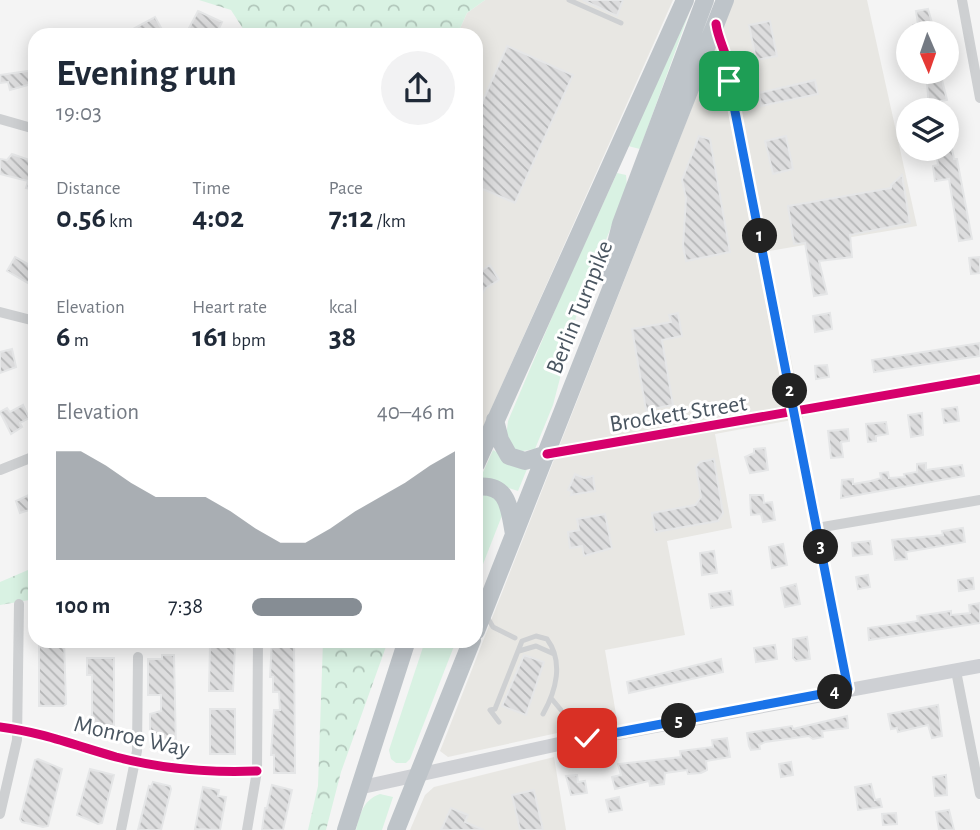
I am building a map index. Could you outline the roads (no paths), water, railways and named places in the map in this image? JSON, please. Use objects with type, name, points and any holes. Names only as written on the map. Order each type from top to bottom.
[{"type":"highway","name":"Berlin Turnpike","points":[[483,448],[685,0]]},
{"type":"highway","points":[[612,289],[610,268],[614,246],[705,0]]},
{"type":"highway","name":"Berlin Turnpike","points":[[484,611],[725,0]]},
{"type":"highway","points":[[614,154],[630,166],[637,182]]},
{"type":"highway","points":[[495,420],[500,440],[509,456],[525,461],[547,454]]},
{"type":"highway","points":[[483,488],[498,489],[506,495],[514,534]]},
{"type":"highway","points":[[346,830],[404,648]]},
{"type":"highway","points":[[396,830],[469,648]]},
{"type":"main road","points":[[358,788],[568,742],[980,666]]},
{"type":"street","points":[[962,0],[980,98]]},
{"type":"street","points":[[716,24],[729,60],[729,81],[848,689]]},
{"type":"street","points":[[696,76],[708,72],[718,73],[729,81]]},
{"type":"street","points":[[0,120],[28,127]]},
{"type":"street","points":[[0,312],[28,319]]},
{"type":"street","name":"Brockett Street","points":[[547,454],[980,379]]},
{"type":"street","points":[[0,470],[28,459]]},
{"type":"street","points":[[817,528],[980,500]]},
{"type":"street","points":[[0,814],[18,729],[19,604]]},
{"type":"street","points":[[247,830],[257,771],[258,648]]},
{"type":"street","points":[[121,830],[136,761],[138,657]]},
{"type":"street","points":[[956,671],[980,794]]},
{"type":"street","name":"Monroe Way","points":[[0,727],[18,729],[136,761],[194,771],[257,771]]},
{"type":"lane","points":[[569,0],[621,23]]},
{"type":"lane","points":[[484,611],[493,627],[516,638]]},
{"type":"lane","points":[[499,722],[490,710],[495,709],[522,641],[536,636],[547,639],[556,656],[551,698],[543,714]]},
{"type":"lane","points":[[551,698],[561,710]]}]
